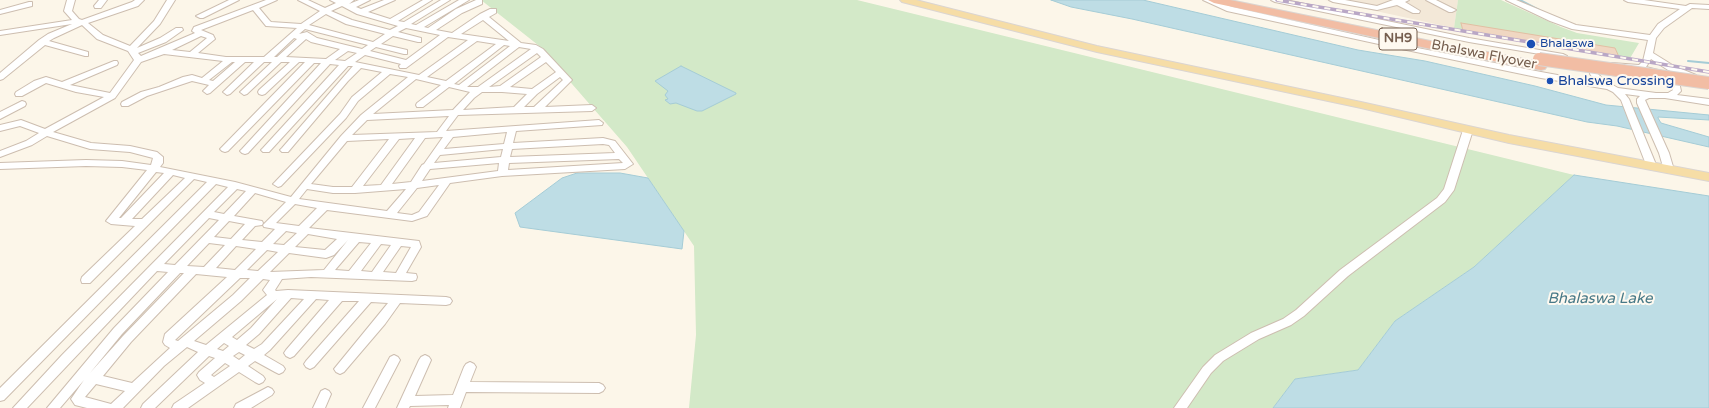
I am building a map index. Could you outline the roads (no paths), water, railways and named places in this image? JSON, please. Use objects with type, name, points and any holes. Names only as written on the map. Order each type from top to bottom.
[{"type":"highway","name":"Bhalswa Flyover","points":[[1214,0],[1254,3],[1450,49],[1709,91]]},
{"type":"highway","name":"Bhalswa Flyover","points":[[1540,63],[1709,83]]},
{"type":"main road","points":[[905,0],[1097,49],[1302,89],[1650,163]]},
{"type":"main road","points":[[931,0],[1079,38],[1302,89],[1468,130],[1650,163],[1666,162],[1709,169]]},
{"type":"main road","points":[[1666,162],[1709,177]]},
{"type":"street","points":[[71,0],[68,11],[80,22],[100,37],[132,50],[138,60]]},
{"type":"street","points":[[98,6],[103,0]]},
{"type":"street","points":[[0,77],[42,42],[56,34],[80,22],[135,4],[140,0]]},
{"type":"street","points":[[132,50],[157,22],[171,0]]},
{"type":"street","points":[[218,0],[231,2]]},
{"type":"street","points":[[191,55],[211,39],[210,37],[200,34],[196,30],[272,0]]},
{"type":"street","points":[[302,0],[349,22],[390,34],[418,40]]},
{"type":"street","points":[[226,92],[303,26],[325,11],[343,3],[366,0]]},
{"type":"street","points":[[360,12],[391,0]]},
{"type":"street","points":[[411,0],[425,2],[433,7]]},
{"type":"street","points":[[266,150],[308,103],[346,64],[404,25],[446,0]]},
{"type":"street","points":[[417,28],[465,0]]},
{"type":"street","points":[[1207,0],[1230,9],[1397,46],[1541,75],[1607,86]]},
{"type":"street","points":[[1275,0],[1469,40],[1612,65],[1641,68],[1659,73],[1709,79]]},
{"type":"street","points":[[1333,0],[1371,8],[1384,8],[1399,1],[1416,10]]},
{"type":"street","points":[[1352,0],[1363,7]]},
{"type":"street","points":[[1430,0],[1452,10]]},
{"type":"street","points":[[1510,0],[1576,27],[1652,38]]},
{"type":"street","points":[[1628,0],[1686,8]]},
{"type":"street","points":[[0,7],[15,1],[27,2]]},
{"type":"street","points":[[0,19],[2,17],[0,14],[27,2]]},
{"type":"street","points":[[200,16],[231,2]]},
{"type":"street","points":[[390,22],[425,2]]},
{"type":"street","points":[[429,31],[479,2]]},
{"type":"street","points":[[343,3],[360,12],[390,22],[429,31],[518,44],[538,49],[568,81],[537,109]]},
{"type":"street","points":[[1641,68],[1647,61],[1652,38],[1662,26],[1694,3],[1709,7]]},
{"type":"street","points":[[255,7],[266,22],[270,24],[303,26],[404,52]]},
{"type":"street","points":[[278,184],[343,116],[355,99],[392,71],[407,63],[450,34],[493,11]]},
{"type":"street","points":[[483,16],[518,44]]},
{"type":"street","points":[[0,33],[80,22]]},
{"type":"street","points":[[244,92],[304,36],[314,29]]},
{"type":"street","points":[[132,50],[156,43],[179,30]]},
{"type":"street","points":[[0,154],[29,143],[112,96],[121,86],[138,60],[163,51],[200,34]]},
{"type":"street","points":[[292,36],[309,36],[314,40],[407,63]]},
{"type":"street","points":[[268,225],[299,192],[344,138],[364,117],[418,77],[476,38]]},
{"type":"street","points":[[42,42],[84,54]]},
{"type":"street","points":[[420,105],[503,42]]},
{"type":"street","points":[[460,88],[518,44]]},
{"type":"street","points":[[245,151],[328,61],[346,48]]},
{"type":"street","points":[[440,134],[455,113],[479,90],[538,49]]},
{"type":"street","points":[[163,51],[230,59],[312,60],[359,64],[460,88],[479,90],[502,89],[534,92]]},
{"type":"street","points":[[1649,54],[1671,68],[1692,77]]},
{"type":"street","points":[[502,89],[547,57]]},
{"type":"street","points":[[203,81],[230,59]]},
{"type":"street","points":[[207,91],[243,59]]},
{"type":"street","points":[[262,92],[297,60]]},
{"type":"street","points":[[225,149],[312,60]]},
{"type":"street","points":[[62,85],[114,62]]},
{"type":"street","points":[[285,150],[359,64]]},
{"type":"street","points":[[1612,65],[1600,66],[1594,70],[1596,78],[1607,86],[1616,90],[1709,102]]},
{"type":"street","points":[[516,110],[534,92],[561,72]]},
{"type":"street","points":[[1659,73],[1672,80],[1677,88],[1675,94],[1664,96]]},
{"type":"street","points":[[125,104],[138,97],[186,79],[215,84]]},
{"type":"street","points":[[19,94],[44,80],[112,96]]},
{"type":"street","points":[[1616,90],[1624,99],[1650,163]]},
{"type":"street","points":[[1647,95],[1641,99],[1641,103],[1666,162]]},
{"type":"street","points":[[0,116],[22,104]]},
{"type":"street","points":[[364,117],[592,108]]},
{"type":"street","points":[[0,128],[21,123],[46,133],[90,146],[140,150],[158,157],[156,166],[111,221],[144,223]]},
{"type":"street","points":[[344,138],[450,134],[512,128],[599,123]]},
{"type":"street","points":[[502,173],[512,128]]},
{"type":"street","points":[[1180,408],[1207,370],[1219,358],[1243,343],[1287,322],[1300,314],[1344,273],[1441,200],[1449,190],[1468,130]]},
{"type":"street","points":[[389,216],[414,185],[425,167],[450,134]]},
{"type":"street","points":[[384,188],[422,135]]},
{"type":"street","points":[[355,190],[396,136]]},
{"type":"street","points":[[0,166],[86,163],[156,166],[170,172],[253,190],[299,192],[384,188],[502,173],[604,168],[627,166],[628,164],[612,143],[608,142],[508,146],[437,152]]},
{"type":"street","points":[[604,168],[608,142]]},
{"type":"street","points":[[425,167],[505,160],[622,156]]},
{"type":"street","points":[[122,222],[170,172]]},
{"type":"street","points":[[86,280],[192,176]]},
{"type":"street","points":[[299,192],[325,206],[412,218],[420,216],[447,180]]},
{"type":"street","points":[[0,396],[214,181]]},
{"type":"street","points":[[19,408],[205,214],[235,185]]},
{"type":"street","points":[[54,408],[118,331],[253,190]]},
{"type":"street","points":[[115,408],[134,388],[182,344],[260,276],[325,206]]},
{"type":"street","points":[[205,214],[303,231],[417,245],[399,276]]},
{"type":"street","points":[[207,271],[253,222]]},
{"type":"street","points":[[259,379],[225,357],[208,350],[169,342],[169,337],[284,228]]},
{"type":"street","points":[[206,239],[328,253],[351,238]]},
{"type":"street","points":[[326,274],[351,238]]},
{"type":"street","points":[[352,275],[378,241]]},
{"type":"street","points":[[375,275],[398,243]]},
{"type":"street","points":[[154,267],[260,276],[278,276],[299,273],[412,277]]},
{"type":"street","points":[[107,408],[79,401],[77,399],[93,378],[152,312],[194,270]]},
{"type":"street","points":[[273,296],[269,290],[278,276]]},
{"type":"street","points":[[214,382],[204,377],[204,375],[239,347],[288,294]]},
{"type":"street","points":[[147,408],[171,383],[208,350],[273,296],[288,294],[446,301]]},
{"type":"street","points":[[178,408],[214,382],[255,356],[275,339],[313,296]]},
{"type":"street","points":[[290,353],[339,296]]},
{"type":"street","points":[[310,364],[368,298]]},
{"type":"street","points":[[340,369],[381,321],[397,299]]},
{"type":"street","points":[[223,337],[279,369]]},
{"type":"street","points":[[369,408],[394,360]]},
{"type":"street","points":[[425,360],[405,405],[456,404],[470,367]]},
{"type":"street","points":[[80,375],[134,388]]},
{"type":"street","points":[[462,387],[599,388]]},
{"type":"street","points":[[240,408],[268,392]]},
{"type":"street","points":[[319,408],[325,394]]},
{"type":"water","points":[[1051,0],[1143,0],[1358,50],[1425,61],[1535,86],[1606,105],[1709,115],[1709,120],[1658,118],[1661,123],[1709,137],[1709,147],[1617,126],[1587,122],[1132,19],[1071,7]]},
{"type":"water","points":[[681,66],[736,94],[702,111],[697,111],[676,103],[670,104],[665,100],[668,99],[665,95],[668,91],[655,81]]},
{"type":"water","points":[[577,173],[620,173],[648,178],[684,231],[682,249],[520,227],[515,213],[562,178]]},
{"type":"water","name":"Bhalaswa Lake","points":[[1574,175],[1709,196],[1709,408],[1273,408],[1295,379],[1358,370],[1395,321],[1474,267]]},
{"type":"waterway","points":[[1520,0],[1543,12]]},
{"type":"waterway","points":[[1688,61],[1709,63]]},
{"type":"railway","points":[[1277,0],[1709,72]]},
{"type":"place","name":"Bhalaswa","points":[[1531,44]]},
{"type":"place","name":"Bhalswa Crossing","points":[[1550,81]]}]
